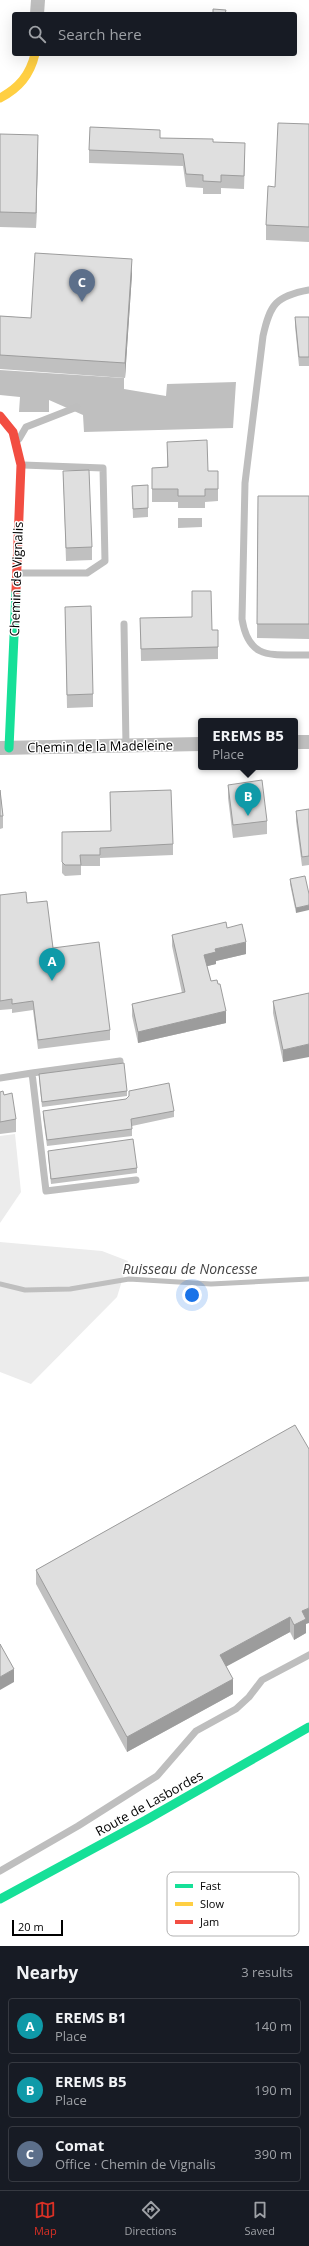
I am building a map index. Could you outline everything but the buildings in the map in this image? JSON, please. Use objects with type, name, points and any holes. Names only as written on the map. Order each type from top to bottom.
[{"type":"street","points":[[37,12],[38,0]]},
{"type":"street","points":[[0,98],[12,92],[23,83],[30,71],[34,56]]},
{"type":"street","name":"Chemin de Vignalis","points":[[0,416],[12,427],[18,441],[21,465],[16,573],[4,748]]},
{"type":"street","points":[[298,742],[309,742]]},
{"type":"street","name":"Chemin de la Madeleine","points":[[4,748],[198,744]]},
{"type":"street","name":"Route de Lasbordes","points":[[0,1899],[139,1824],[309,1727]]},
{"type":"lane","points":[[309,290],[294,293],[276,301],[267,319],[263,336],[245,483],[242,619],[244,633],[251,646],[260,651],[276,654],[309,655]]},
{"type":"lane","points":[[18,441],[26,427],[77,407]]},
{"type":"lane","points":[[16,573],[87,573],[105,561],[102,468],[21,465]]},
{"type":"lane","points":[[124,624],[126,746]]},
{"type":"lane","points":[[0,1078],[120,1060]]},
{"type":"lane","points":[[32,1073],[40,1112],[45,1152],[46,1192],[136,1180]]},
{"type":"lane","points":[[0,1870],[78,1826],[157,1776],[196,1731],[236,1709],[249,1697],[262,1680],[309,1655]]},
{"type":"shaded area","points":[[0,370],[124,378],[124,389],[166,396],[167,384],[236,382],[233,428],[84,432],[83,415],[49,400],[49,412],[19,412],[20,397],[0,395]]},
{"type":"shaded area","points":[[178,518],[202,518],[202,527],[178,528]]},
{"type":"shaded area","points":[[15,1134],[21,1192],[0,1223],[0,1136]]},
{"type":"shaded area","points":[[0,1242],[102,1251],[128,1261],[117,1297],[31,1384],[0,1372]]},
{"type":"waterway","name":"Ruisseau de Noncesse","points":[[0,1284],[25,1290],[70,1289],[129,1279],[211,1284],[309,1279]]},
{"type":"traffic: fast","points":[[9,748],[16,591]]},
{"type":"traffic: fast","points":[[0,1899],[146,1820],[309,1727]]},
{"type":"traffic: slow","points":[[0,98],[13,90],[23,80],[27,75],[34,56]]},
{"type":"traffic: jam","points":[[0,416],[13,432],[21,465],[16,591]]},
{"type":"place","name":"Comat","points":[[82,302]]},
{"type":"place","name":"EREMS B5","points":[[248,816]]},
{"type":"place","name":"EREMS B1","points":[[52,981]]}]
